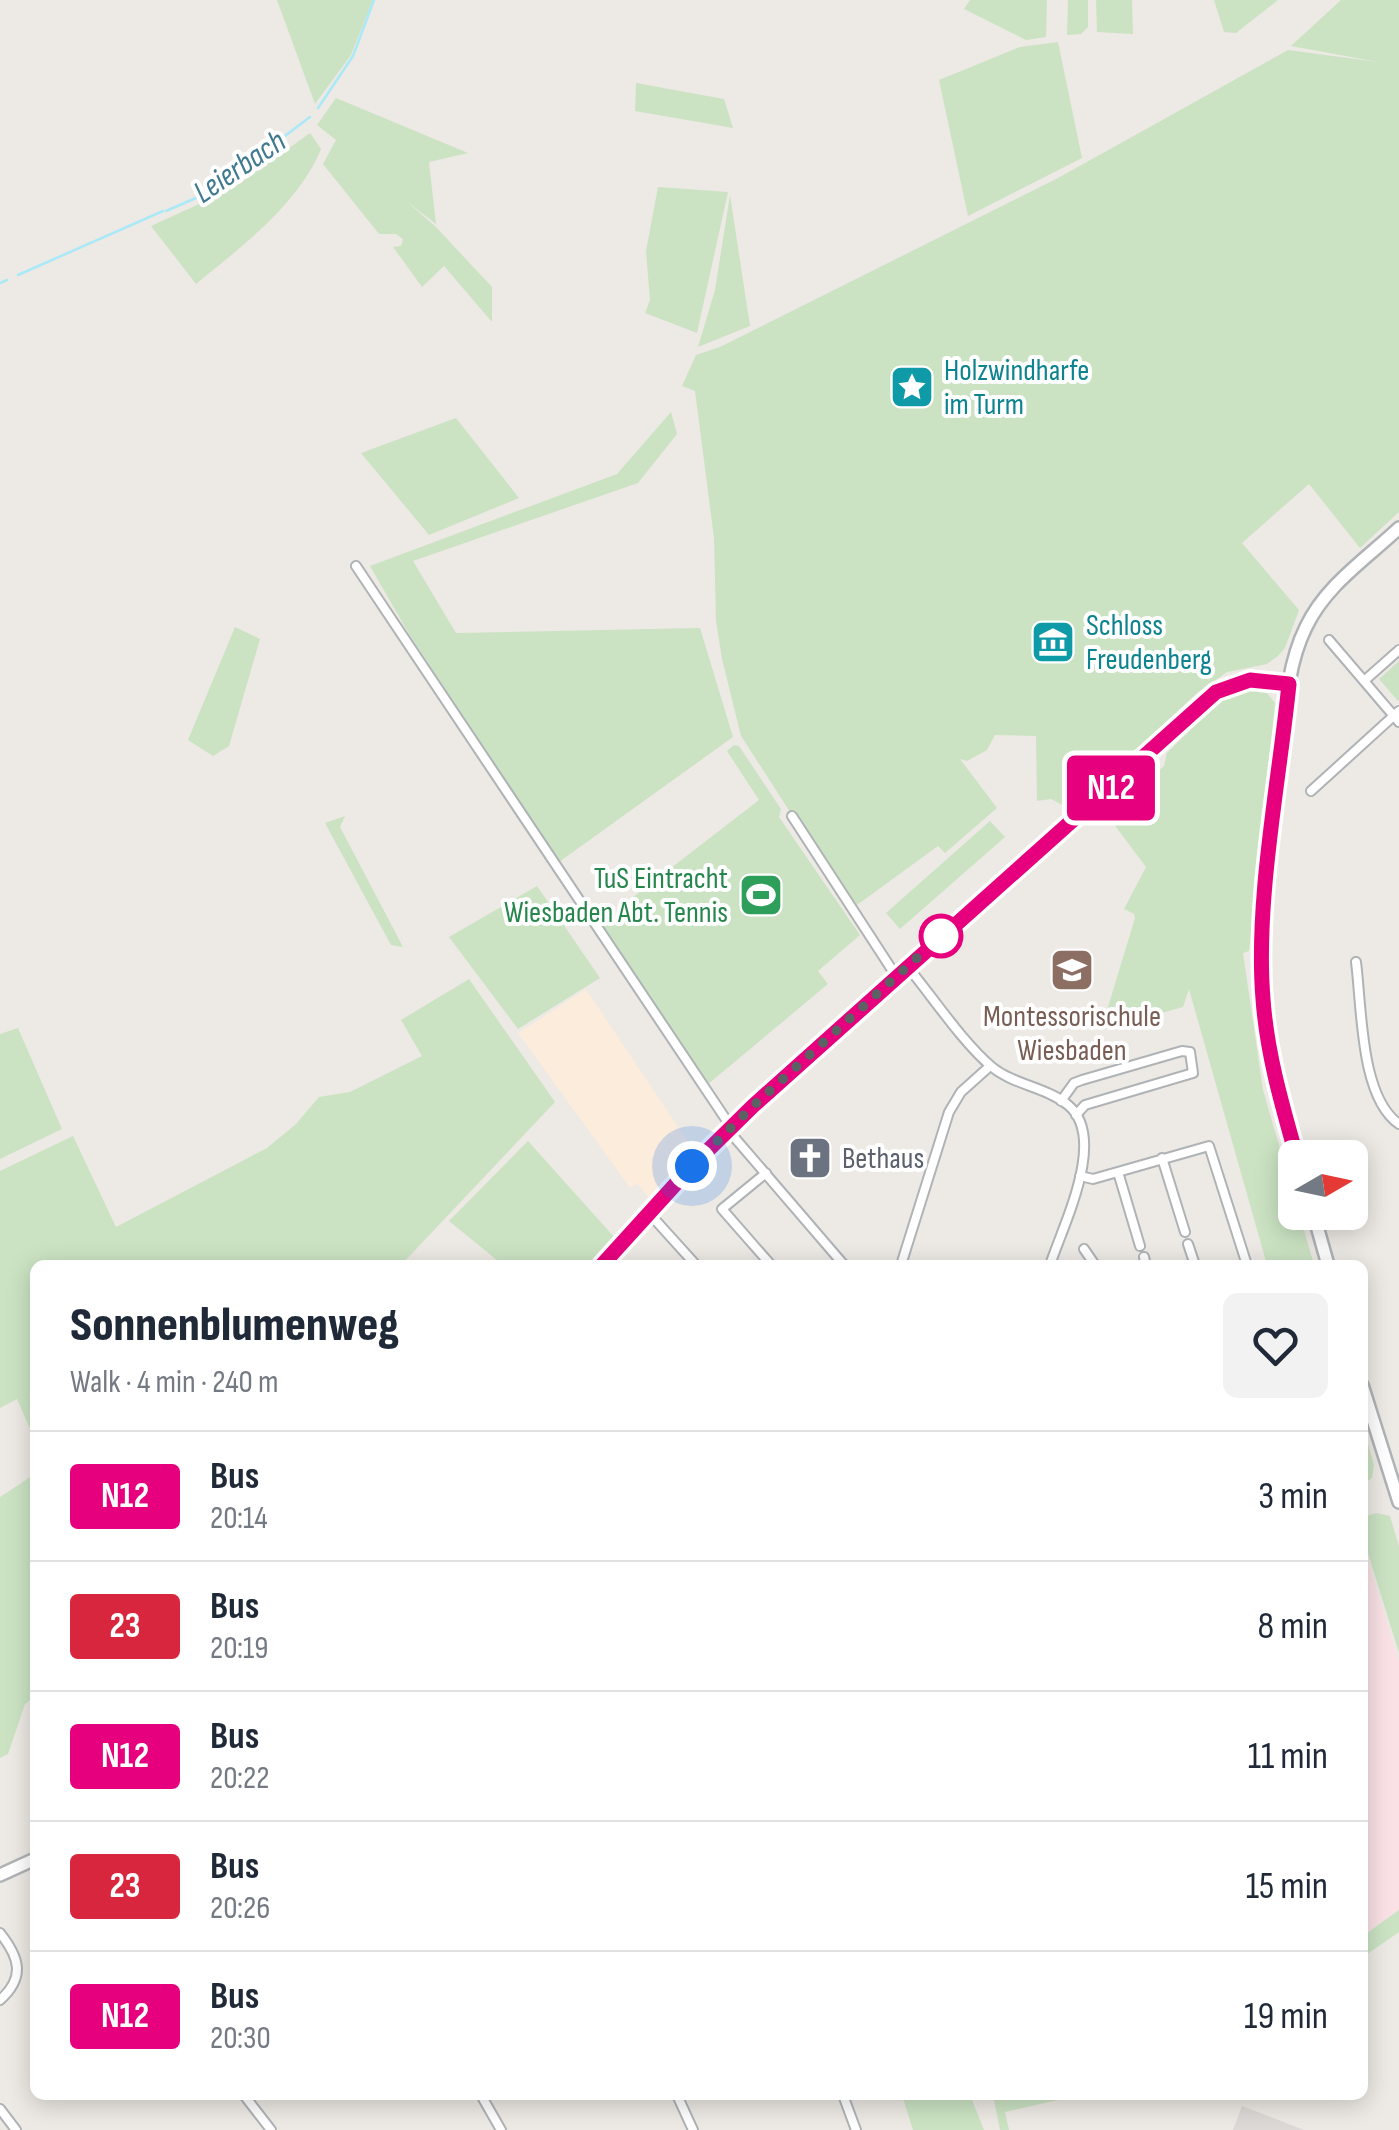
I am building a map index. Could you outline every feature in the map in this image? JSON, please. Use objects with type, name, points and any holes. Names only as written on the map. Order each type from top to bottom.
[{"type":"street","points":[[1292,1140],[1270,1058],[1262,970],[1289,684],[1301,637],[1320,603],[1399,528]]},
{"type":"street","points":[[356,566],[730,1128],[840,1260]]},
{"type":"street","points":[[1311,790],[1397,716],[1329,640]]},
{"type":"street","points":[[1364,681],[1399,650]]},
{"type":"street","points":[[606,1260],[730,1128],[1216,692],[1250,680],[1289,684]]},
{"type":"street","points":[[792,816],[896,976]]},
{"type":"street","points":[[1356,962],[1372,1087],[1388,1117],[1399,1124]]},
{"type":"street","points":[[907,966],[990,1066],[1061,1101],[1076,1114],[1085,1140],[1080,1176],[1052,1260]]},
{"type":"street","points":[[1061,1101],[1074,1083],[1182,1051],[1190,1052],[1193,1073],[1085,1106],[1076,1114]]},
{"type":"street","points":[[903,1260],[949,1112],[961,1092],[990,1066]]},
{"type":"street","points":[[1080,1176],[1093,1179],[1204,1145],[1212,1150],[1245,1260]]},
{"type":"street","points":[[1162,1158],[1185,1232]]},
{"type":"street","points":[[1118,1172],[1140,1246]]},
{"type":"street","points":[[766,1173],[722,1209],[767,1260]]},
{"type":"street","points":[[648,1212],[692,1260]]},
{"type":"street","points":[[1318,1230],[1327,1260]]},
{"type":"street","points":[[1188,1244],[1193,1260]]},
{"type":"street","points":[[1084,1249],[1092,1260]]},
{"type":"street","points":[[684,1260],[688,1256]]},
{"type":"street","points":[[1368,1404],[1399,1502]]},
{"type":"street","points":[[0,1875],[30,1861]]},
{"type":"street","points":[[0,1934],[19,1966],[16,1982],[0,2000]]},
{"type":"street","points":[[248,2100],[271,2130]]},
{"type":"street","points":[[484,2100],[501,2130]]},
{"type":"street","points":[[679,2100],[693,2130]]},
{"type":"street","points":[[845,2100],[856,2130]]},
{"type":"street","points":[[0,2109],[16,2130]]},
{"type":"shaded area","points":[[586,989],[695,1152],[650,1199],[637,1184],[630,1188],[518,1033]]},
{"type":"shaded area","points":[[1368,1561],[1399,1662],[1399,1909],[1368,1932]]},
{"type":"shaded area","points":[[1242,2106],[1304,2130],[1233,2130]]},
{"type":"green space","points":[[277,0],[373,0],[351,55],[315,104]]},
{"type":"green space","points":[[970,0],[1047,0],[1046,37],[1026,40],[964,9]]},
{"type":"green space","points":[[1068,0],[1088,0],[1088,27],[1081,34],[1067,35]]},
{"type":"green space","points":[[1096,0],[1132,0],[1133,34],[1097,32]]},
{"type":"green space","points":[[1214,0],[1278,0],[1236,33],[1224,32]]},
{"type":"green space","points":[[1341,0],[1399,0],[1399,512],[1360,548],[1309,484],[1242,543],[1299,610],[1285,648],[1278,656],[1267,664],[1227,672],[1197,693],[1072,810],[1051,799],[1037,801],[1036,736],[995,735],[987,750],[967,761],[960,759],[997,808],[945,853],[938,846],[857,905],[741,736],[716,621],[714,538],[695,391],[682,386],[696,355],[720,347],[1058,178],[1288,50],[1378,62],[1291,46]]},
{"type":"green space","points":[[1058,42],[1082,158],[968,216],[939,80],[1020,47]]},
{"type":"green space","points":[[636,83],[724,99],[733,128],[635,111]]},
{"type":"green space","points":[[336,98],[468,153],[429,162],[436,224],[406,201],[492,287],[492,322],[444,266],[422,287],[393,247],[401,246],[403,239],[396,234],[379,234],[323,164],[336,140],[317,125]]},
{"type":"green space","points":[[310,133],[321,149],[298,188],[267,223],[196,284],[151,226],[232,189]]},
{"type":"green space","points":[[658,187],[728,192],[697,333],[645,313],[650,300],[646,251]]},
{"type":"green space","points":[[730,195],[750,326],[698,347],[715,290]]},
{"type":"green space","points":[[671,412],[677,434],[638,483],[413,561],[456,633],[700,628],[733,737],[559,862],[409,634],[370,566],[617,474]]},
{"type":"green space","points":[[456,418],[519,498],[429,535],[361,453]]},
{"type":"green space","points":[[235,627],[260,639],[229,746],[213,756],[188,740]]},
{"type":"green space","points":[[1399,661],[1399,700],[1398,701],[1379,679]]},
{"type":"green space","points":[[1250,691],[1267,693],[1275,703],[1249,951],[1243,953],[1263,1090],[1278,1142],[1278,1230],[1304,1230],[1313,1260],[1266,1260],[1189,989],[1183,1007],[1101,1030],[1135,918],[1124,909],[1146,867],[1107,815],[1164,766],[1167,753],[1214,706],[1236,692]]},
{"type":"green space","points":[[739,746],[781,809],[779,817],[860,935],[818,971],[828,984],[707,1085],[601,922],[759,800],[727,751]]},
{"type":"green space","points":[[345,816],[340,827],[403,947],[391,945],[325,823]]},
{"type":"green space","points":[[990,821],[1005,837],[900,929],[886,913]]},
{"type":"green space","points":[[537,886],[600,978],[518,1029],[449,937]]},
{"type":"green space","points":[[469,979],[555,1102],[406,1260],[30,1260],[30,1429],[17,1399],[0,1408],[0,1171],[73,1136],[116,1227],[267,1148],[296,1124],[319,1097],[350,1092],[422,1056],[401,1020]]},
{"type":"green space","points":[[18,1028],[62,1129],[0,1159],[0,1034]]},
{"type":"green space","points":[[528,1141],[615,1238],[596,1260],[497,1260],[449,1221]]},
{"type":"green space","points":[[1368,1444],[1374,1465],[1368,1481]]},
{"type":"green space","points":[[30,1477],[30,1700],[25,1704],[8,1754],[0,1758],[0,1497]]},
{"type":"green space","points":[[1368,1515],[1390,1516],[1399,1546],[1399,1653],[1368,1553]]},
{"type":"green space","points":[[1399,1910],[1399,1932],[1368,1954],[1368,1932]]},
{"type":"green space","points":[[904,2100],[972,2100],[984,2130],[913,2130]]},
{"type":"green space","points":[[994,2100],[1058,2100],[1005,2112],[1009,2130],[1000,2130]]},
{"type":"waterway","name":"Leierbach","points":[[318,108],[353,56],[374,0]]},
{"type":"waterway","name":"Leierbach","points":[[166,211],[212,191],[310,117]]},
{"type":"waterway","name":"Leierbach","points":[[18,275],[163,211]]},
{"type":"waterway","name":"Leierbach","points":[[0,283],[7,280]]},
{"type":"bus line","name":"N12","points":[[606,1260],[731,1127],[891,980],[1216,692],[1250,680],[1289,684],[1266,896],[1262,995],[1273,1070],[1292,1140]]},
{"type":"place","name":"Holzwindharfe im Turm","points":[[912,387]]},
{"type":"place","name":"Schloss Freudenberg","points":[[1053,642]]},
{"type":"place","name":"TuS Eintracht Wiesbaden Abt. Tennis","points":[[761,895]]},
{"type":"place","name":"Montessorischule Wiesbaden","points":[[1072,970]]},
{"type":"place","name":"Bethaus","points":[[810,1158]]},
{"type":"route","points":[[692,1166],[941,936]]}]
